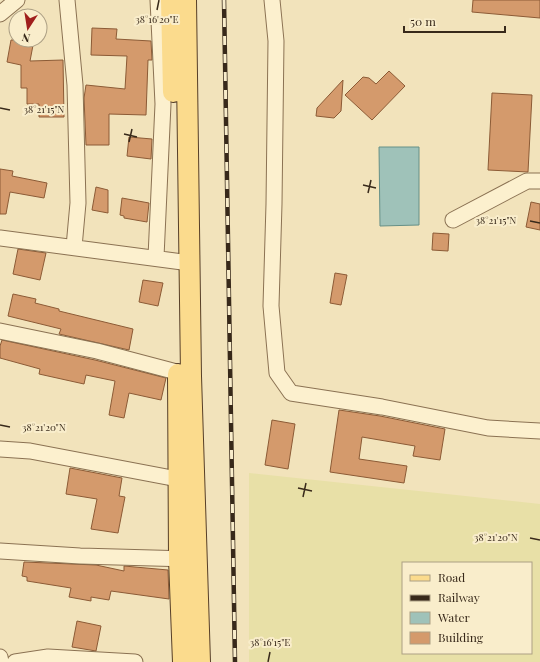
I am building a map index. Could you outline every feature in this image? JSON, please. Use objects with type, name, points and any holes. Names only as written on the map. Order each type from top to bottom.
[{"type":"main road","points":[[171,0],[183,261],[187,481],[187,559],[183,662]]},
{"type":"main road","points":[[183,261],[186,0]]},
{"type":"main road","points":[[187,559],[200,662]]},
{"type":"street","points":[[0,14],[17,0]]},
{"type":"street","points":[[67,0],[75,85],[78,203],[74,247]]},
{"type":"street","points":[[156,257],[163,104],[158,0]]},
{"type":"street","points":[[272,0],[276,41],[271,306],[277,373],[291,393],[382,407],[488,428],[540,431]]},
{"type":"street","points":[[453,220],[527,181],[540,181]]},
{"type":"street","points":[[0,238],[183,261]]},
{"type":"street","points":[[0,331],[98,351],[185,374]]},
{"type":"street","points":[[0,449],[30,451],[187,481]]},
{"type":"street","points":[[0,551],[80,556],[187,559]]},
{"type":"street","points":[[0,657],[1,662]]},
{"type":"street","points":[[15,662],[48,657],[135,662]]},
{"type":"shaded area","points":[[249,473],[540,504],[540,662],[249,662]]},
{"type":"water","points":[[379,147],[419,147],[419,225],[380,226]]},
{"type":"building","points":[[473,0],[540,0],[540,18],[472,12]]},
{"type":"building","points":[[92,28],[117,29],[116,39],[151,41],[152,60],[148,60],[146,115],[109,114],[109,145],[86,145],[84,98],[86,85],[125,89],[127,56],[91,55]]},
{"type":"building","points":[[10,48],[32,48],[30,61],[63,60],[64,117],[39,117],[39,104],[27,104],[27,88],[21,88],[21,65],[7,62]]},
{"type":"building","points":[[389,71],[405,86],[372,120],[345,95],[363,77],[369,78],[376,84]]},
{"type":"building","points":[[343,80],[341,111],[334,118],[316,116],[317,108]]},
{"type":"building","points":[[492,93],[532,95],[528,172],[488,170]]},
{"type":"building","points":[[129,137],[152,139],[151,159],[127,156]]},
{"type":"building","points":[[0,169],[13,171],[12,176],[47,183],[44,198],[10,192],[6,214],[0,214]]},
{"type":"building","points":[[96,187],[108,190],[108,213],[92,210]]},
{"type":"building","points":[[122,198],[149,203],[147,222],[124,218],[124,216],[120,215]]},
{"type":"building","points":[[531,202],[540,204],[540,230],[526,227]]},
{"type":"building","points":[[433,233],[449,234],[448,251],[432,250]]},
{"type":"building","points":[[18,249],[46,253],[40,280],[13,274]]},
{"type":"building","points":[[335,273],[347,275],[341,305],[330,303]]},
{"type":"building","points":[[143,280],[163,283],[158,306],[139,302]]},
{"type":"building","points":[[13,294],[36,299],[35,303],[59,309],[59,311],[133,329],[129,350],[59,334],[61,329],[8,316]]},
{"type":"building","points":[[2,340],[95,360],[166,378],[161,400],[129,393],[124,418],[109,415],[115,381],[86,375],[84,384],[39,374],[40,369],[0,358],[0,346]]},
{"type":"building","points":[[339,410],[380,416],[445,429],[440,460],[413,456],[415,446],[362,437],[359,459],[407,466],[404,483],[330,472]]},
{"type":"building","points":[[272,420],[295,424],[288,469],[265,465]]},
{"type":"building","points":[[70,468],[122,478],[119,496],[125,497],[118,533],[91,529],[97,499],[66,494]]},
{"type":"building","points":[[24,562],[96,565],[124,571],[124,566],[168,570],[169,599],[111,591],[109,600],[91,597],[91,601],[69,597],[71,588],[27,581],[27,577],[22,576]]},
{"type":"building","points":[[77,621],[101,626],[96,651],[72,647]]},
{"type":"railway","points":[[224,0],[235,662]]}]
